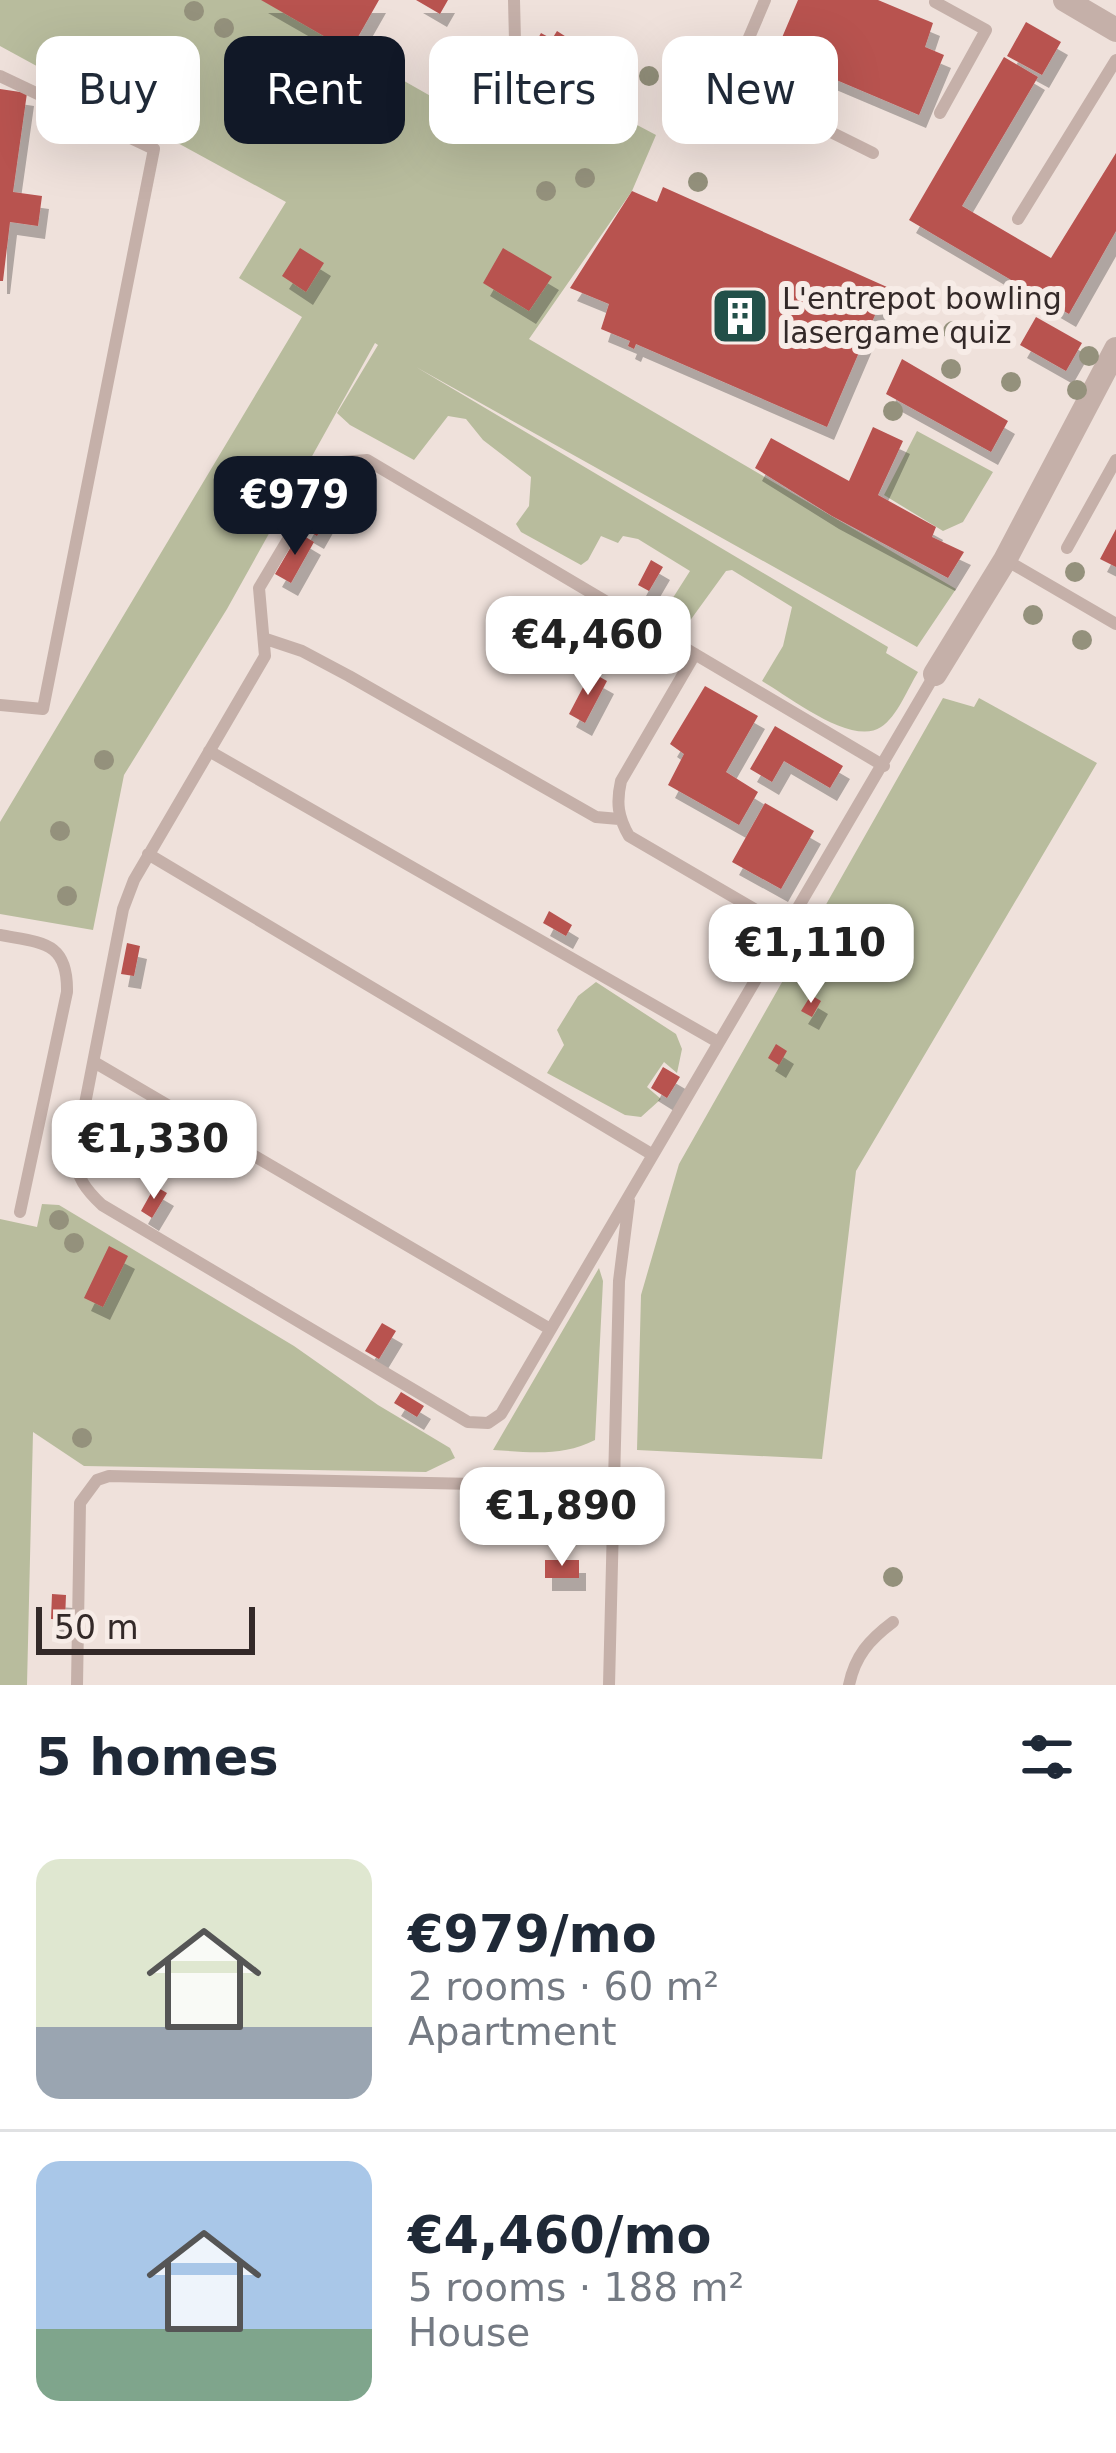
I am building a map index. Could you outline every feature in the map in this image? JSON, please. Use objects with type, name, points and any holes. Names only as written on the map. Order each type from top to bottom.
[{"type":"street","points":[[1065,0],[1116,29]]},
{"type":"street","points":[[935,674],[1005,560],[1116,349]]},
{"type":"lane","points":[[514,0],[515,36]]},
{"type":"lane","points":[[765,0],[730,82],[873,153]]},
{"type":"lane","points":[[934,1],[986,30],[940,113]]},
{"type":"lane","points":[[1018,219],[1116,60]]},
{"type":"lane","points":[[0,76],[154,149],[43,709],[0,705]]},
{"type":"lane","points":[[884,766],[367,460],[342,462],[327,474],[259,588],[265,656],[148,854],[123,909],[75,1155],[76,1173],[101,1205],[468,1422],[488,1423],[501,1414],[784,927],[884,766],[935,674]]},
{"type":"lane","points":[[1067,548],[1116,460]]},
{"type":"lane","points":[[1005,560],[1116,624]]},
{"type":"lane","points":[[266,639],[317,659],[596,817],[619,819]]},
{"type":"lane","points":[[695,654],[621,781],[616,800],[619,819],[628,836],[784,927]]},
{"type":"lane","points":[[209,752],[718,1042]]},
{"type":"lane","points":[[148,854],[653,1155]]},
{"type":"lane","points":[[0,934],[46,943],[58,952],[68,970],[20,1211]]},
{"type":"lane","points":[[94,1062],[550,1329]]},
{"type":"lane","points":[[609,1685],[619,1281],[629,1195]]},
{"type":"lane","points":[[77,1685],[80,1503],[97,1480],[614,1483]]},
{"type":"lane","points":[[849,1685],[854,1661],[893,1622]]},
{"type":"green space","points":[[0,0],[262,0],[325,36],[224,36],[224,144],[405,144],[405,81],[429,95],[429,144],[638,144],[638,125],[656,135],[632,191],[529,339],[956,589],[917,647],[416,367],[888,647],[886,653],[918,672],[892,716],[881,727],[854,730],[820,717],[762,681],[783,646],[792,607],[732,570],[726,571],[689,622],[675,622],[662,615],[690,571],[638,539],[623,536],[618,543],[601,536],[581,565],[521,532],[516,524],[529,506],[531,477],[483,440],[466,419],[448,416],[414,460],[350,425],[337,413],[375,343],[227,609],[124,775],[93,930],[0,914],[0,822],[302,317],[239,278],[286,202],[180,144],[200,144],[200,36],[36,36],[36,66],[0,46]]},
{"type":"green space","points":[[917,431],[993,472],[963,522],[943,531],[884,495]]},
{"type":"green space","points":[[943,698],[974,707],[979,698],[1097,763],[856,1171],[822,1459],[637,1450],[641,1295],[679,1164]]},
{"type":"green space","points":[[596,982],[676,1034],[682,1049],[677,1073],[664,1062],[647,1087],[661,1099],[641,1117],[625,1115],[547,1073],[564,1045],[557,1030],[578,996]]},
{"type":"green space","points":[[42,1204],[59,1205],[294,1346],[450,1448],[455,1458],[426,1472],[84,1466],[33,1432],[27,1685],[0,1685],[0,1219],[37,1227]]},
{"type":"green space","points":[[599,1268],[603,1281],[595,1440],[558,1451],[493,1450]]},
{"type":"building","points":[[261,0],[379,0],[359,36],[324,36]]},
{"type":"building","points":[[416,0],[448,0],[440,14]]},
{"type":"building","points":[[798,0],[878,0],[933,23],[925,47],[944,55],[919,115],[838,81],[838,36],[783,36]]},
{"type":"building","points":[[1026,22],[1061,42],[1042,75],[1007,56]]},
{"type":"building","points":[[1004,57],[1038,77],[962,206],[1051,258],[1116,153],[1116,231],[1069,314],[909,220]]},
{"type":"building","points":[[0,89],[27,93],[13,192],[42,196],[38,226],[10,222],[3,281],[0,281]]},
{"type":"building","name":"L'entrepot bowling lasergame quiz","points":[[663,187],[887,287],[827,427],[636,344],[634,349],[628,346],[630,341],[601,329],[609,304],[570,288],[632,191],[657,202]]},
{"type":"building","points":[[300,248],[324,263],[306,292],[282,276]]},
{"type":"building","points":[[503,248],[552,277],[529,311],[483,283]]},
{"type":"building","points":[[1036,317],[1082,343],[1066,371],[1020,345]]},
{"type":"building","points":[[902,359],[1008,421],[991,452],[886,394]]},
{"type":"building","points":[[873,427],[903,441],[878,495],[936,527],[932,537],[964,552],[948,578],[755,468],[771,438],[849,481]]},
{"type":"building","points":[[328,484],[342,492],[317,536],[303,528]]},
{"type":"building","points":[[1116,529],[1116,567],[1100,559]]},
{"type":"building","points":[[299,533],[314,542],[291,583],[275,574]]},
{"type":"building","points":[[651,560],[663,567],[649,591],[638,585]]},
{"type":"building","points":[[591,672],[607,681],[585,723],[569,714]]},
{"type":"building","points":[[705,686],[758,716],[726,772],[758,792],[739,825],[668,785],[684,754],[670,744]]},
{"type":"building","points":[[775,726],[843,766],[830,788],[784,761],[772,782],[750,769]]},
{"type":"building","points":[[765,803],[814,831],[781,889],[732,862]]},
{"type":"building","points":[[549,911],[572,925],[566,936],[543,923]]},
{"type":"building","points":[[127,943],[140,946],[134,976],[121,974]]},
{"type":"building","points":[[811,995],[821,1001],[812,1017],[801,1011]]},
{"type":"building","points":[[776,1044],[787,1051],[779,1065],[768,1058]]},
{"type":"building","points":[[663,1067],[680,1077],[667,1098],[651,1088]]},
{"type":"building","points":[[155,1186],[167,1193],[152,1218],[141,1211]]},
{"type":"building","points":[[109,1246],[128,1256],[103,1307],[84,1298]]},
{"type":"building","points":[[382,1323],[396,1331],[379,1359],[365,1351]]},
{"type":"building","points":[[401,1392],[424,1406],[417,1417],[394,1403]]},
{"type":"building","points":[[633,1496],[652,1496],[651,1524],[633,1523]]},
{"type":"building","points":[[545,1560],[579,1560],[579,1578],[545,1578]]},
{"type":"building","points":[[52,1594],[66,1595],[65,1620],[51,1619]]},
{"type":"place","name":"L'entrepot bowling lasergame quiz","points":[[740,316]]}]
